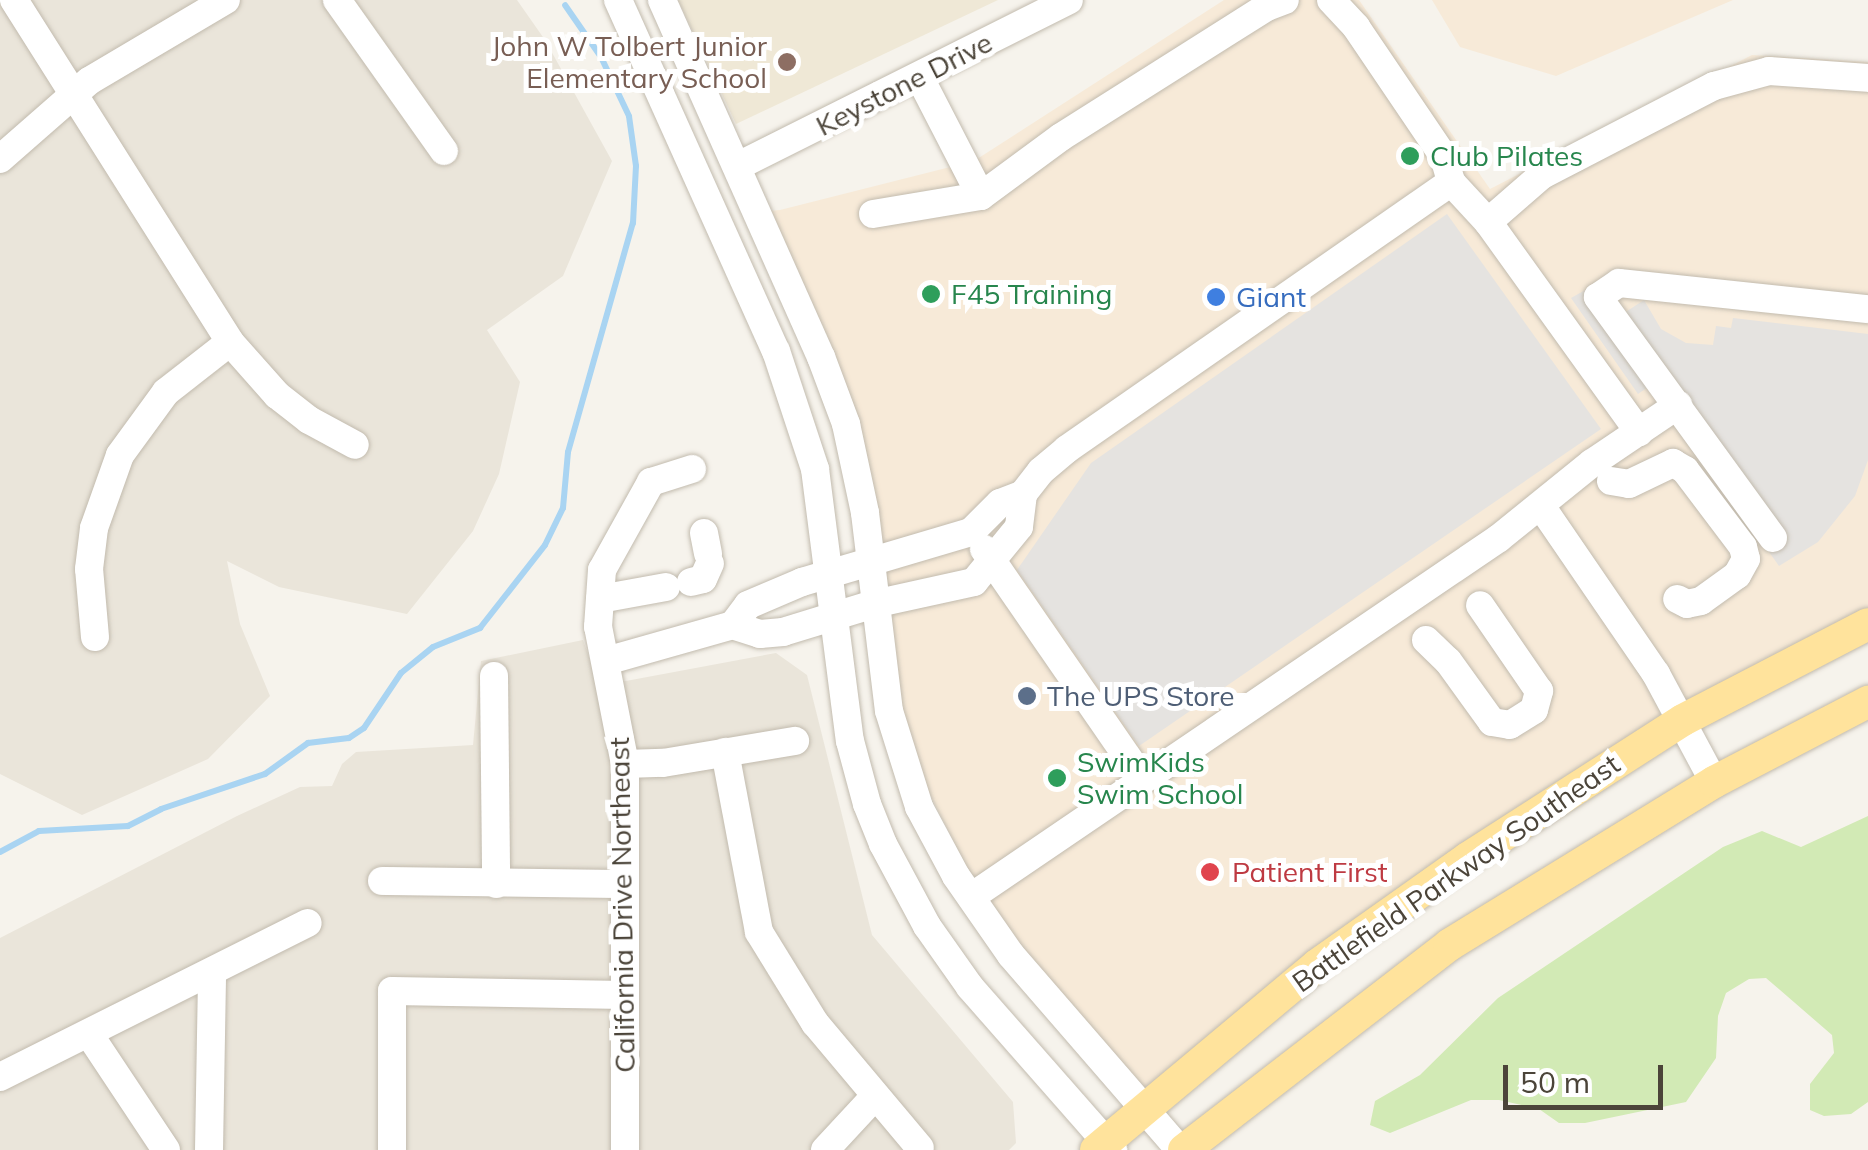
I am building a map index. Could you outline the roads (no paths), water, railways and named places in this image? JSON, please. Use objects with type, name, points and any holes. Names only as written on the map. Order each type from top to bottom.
[{"type":"main road","name":"Battlefield Parkway Southeast","points":[[1105,1147],[1144,1108],[1317,965],[1468,858],[1683,720],[1868,624]]},
{"type":"main road","points":[[1182,1150],[1449,946],[1714,782],[1868,702]]},
{"type":"street","points":[[14,0],[230,342],[278,395],[309,420],[356,445]]},
{"type":"street","points":[[0,159],[73,93],[226,0]]},
{"type":"street","points":[[337,0],[444,151]]},
{"type":"street","points":[[618,0],[776,351],[815,469],[834,618],[858,772],[867,804],[903,885],[970,987],[1105,1147]]},
{"type":"street","points":[[662,0],[738,166],[846,424],[872,558],[878,654],[899,754],[918,808],[970,897],[1011,955],[1182,1150]]},
{"type":"street","name":"Keystone Drive","points":[[738,166],[1069,0]]},
{"type":"street","points":[[872,214],[981,196],[1061,137],[1267,7],[1285,0]]},
{"type":"street","points":[[1331,0],[1356,26],[1444,158],[1451,182],[1488,222],[1640,432]]},
{"type":"street","points":[[1488,222],[1542,176],[1714,86],[1769,70],[1868,78]]},
{"type":"street","points":[[919,76],[981,196]]},
{"type":"street","points":[[733,626],[748,605],[830,572],[971,532],[1000,503],[1023,494],[1067,449],[1451,182]]},
{"type":"street","points":[[1773,538],[1598,297],[1619,283],[1868,309]]},
{"type":"street","points":[[95,637],[89,568],[94,528],[120,454],[166,392],[230,342]]},
{"type":"street","points":[[970,897],[1069,833],[1142,778],[1542,506],[1592,463],[1678,405]]},
{"type":"street","points":[[1611,481],[1630,484],[1673,463],[1685,470],[1743,547],[1746,559],[1737,575],[1702,601],[1687,604],[1677,599]]},
{"type":"street","name":"California Drive Northeast","points":[[626,1150],[625,764],[598,627],[602,570],[650,482],[692,469]]},
{"type":"street","points":[[606,660],[733,626],[760,634],[783,632],[874,604],[974,582],[1019,526],[1023,494]]},
{"type":"street","points":[[1542,506],[1683,720],[1714,782]]},
{"type":"street","points":[[971,532],[1142,778]]},
{"type":"street","points":[[600,599],[696,564]]},
{"type":"street","points":[[1426,640],[1448,661],[1492,722],[1510,725],[1534,710],[1540,691],[1480,605]]},
{"type":"street","points":[[494,676],[496,884]]},
{"type":"street","points":[[625,764],[794,740]]},
{"type":"street","points":[[725,752],[759,932],[815,1023],[920,1148]]},
{"type":"street","points":[[382,881],[624,884]]},
{"type":"street","points":[[0,1078],[308,923]]},
{"type":"street","points":[[209,1150],[212,972]]},
{"type":"street","points":[[392,1150],[392,991],[625,995]]},
{"type":"street","points":[[88,1034],[166,1150]]},
{"type":"street","points":[[825,1150],[874,1097]]},
{"type":"waterway","points":[[0,852],[39,831],[128,826],[161,809],[265,774],[308,743],[349,738],[364,728],[401,673],[433,647],[480,628],[545,545],[563,508],[568,452],[633,223],[636,166],[629,116],[601,57],[565,5]]},
{"type":"place","name":"John W Tolbert Junior Elementary School","points":[[787,62]]},
{"type":"place","name":"Club Pilates","points":[[1410,156]]},
{"type":"place","name":"F45 Training","points":[[931,294]]},
{"type":"place","name":"Giant","points":[[1216,297]]},
{"type":"place","name":"The UPS Store","points":[[1027,696]]},
{"type":"place","name":"SwimKids Swim School","points":[[1057,778]]},
{"type":"place","name":"Patient First","points":[[1210,872]]}]
